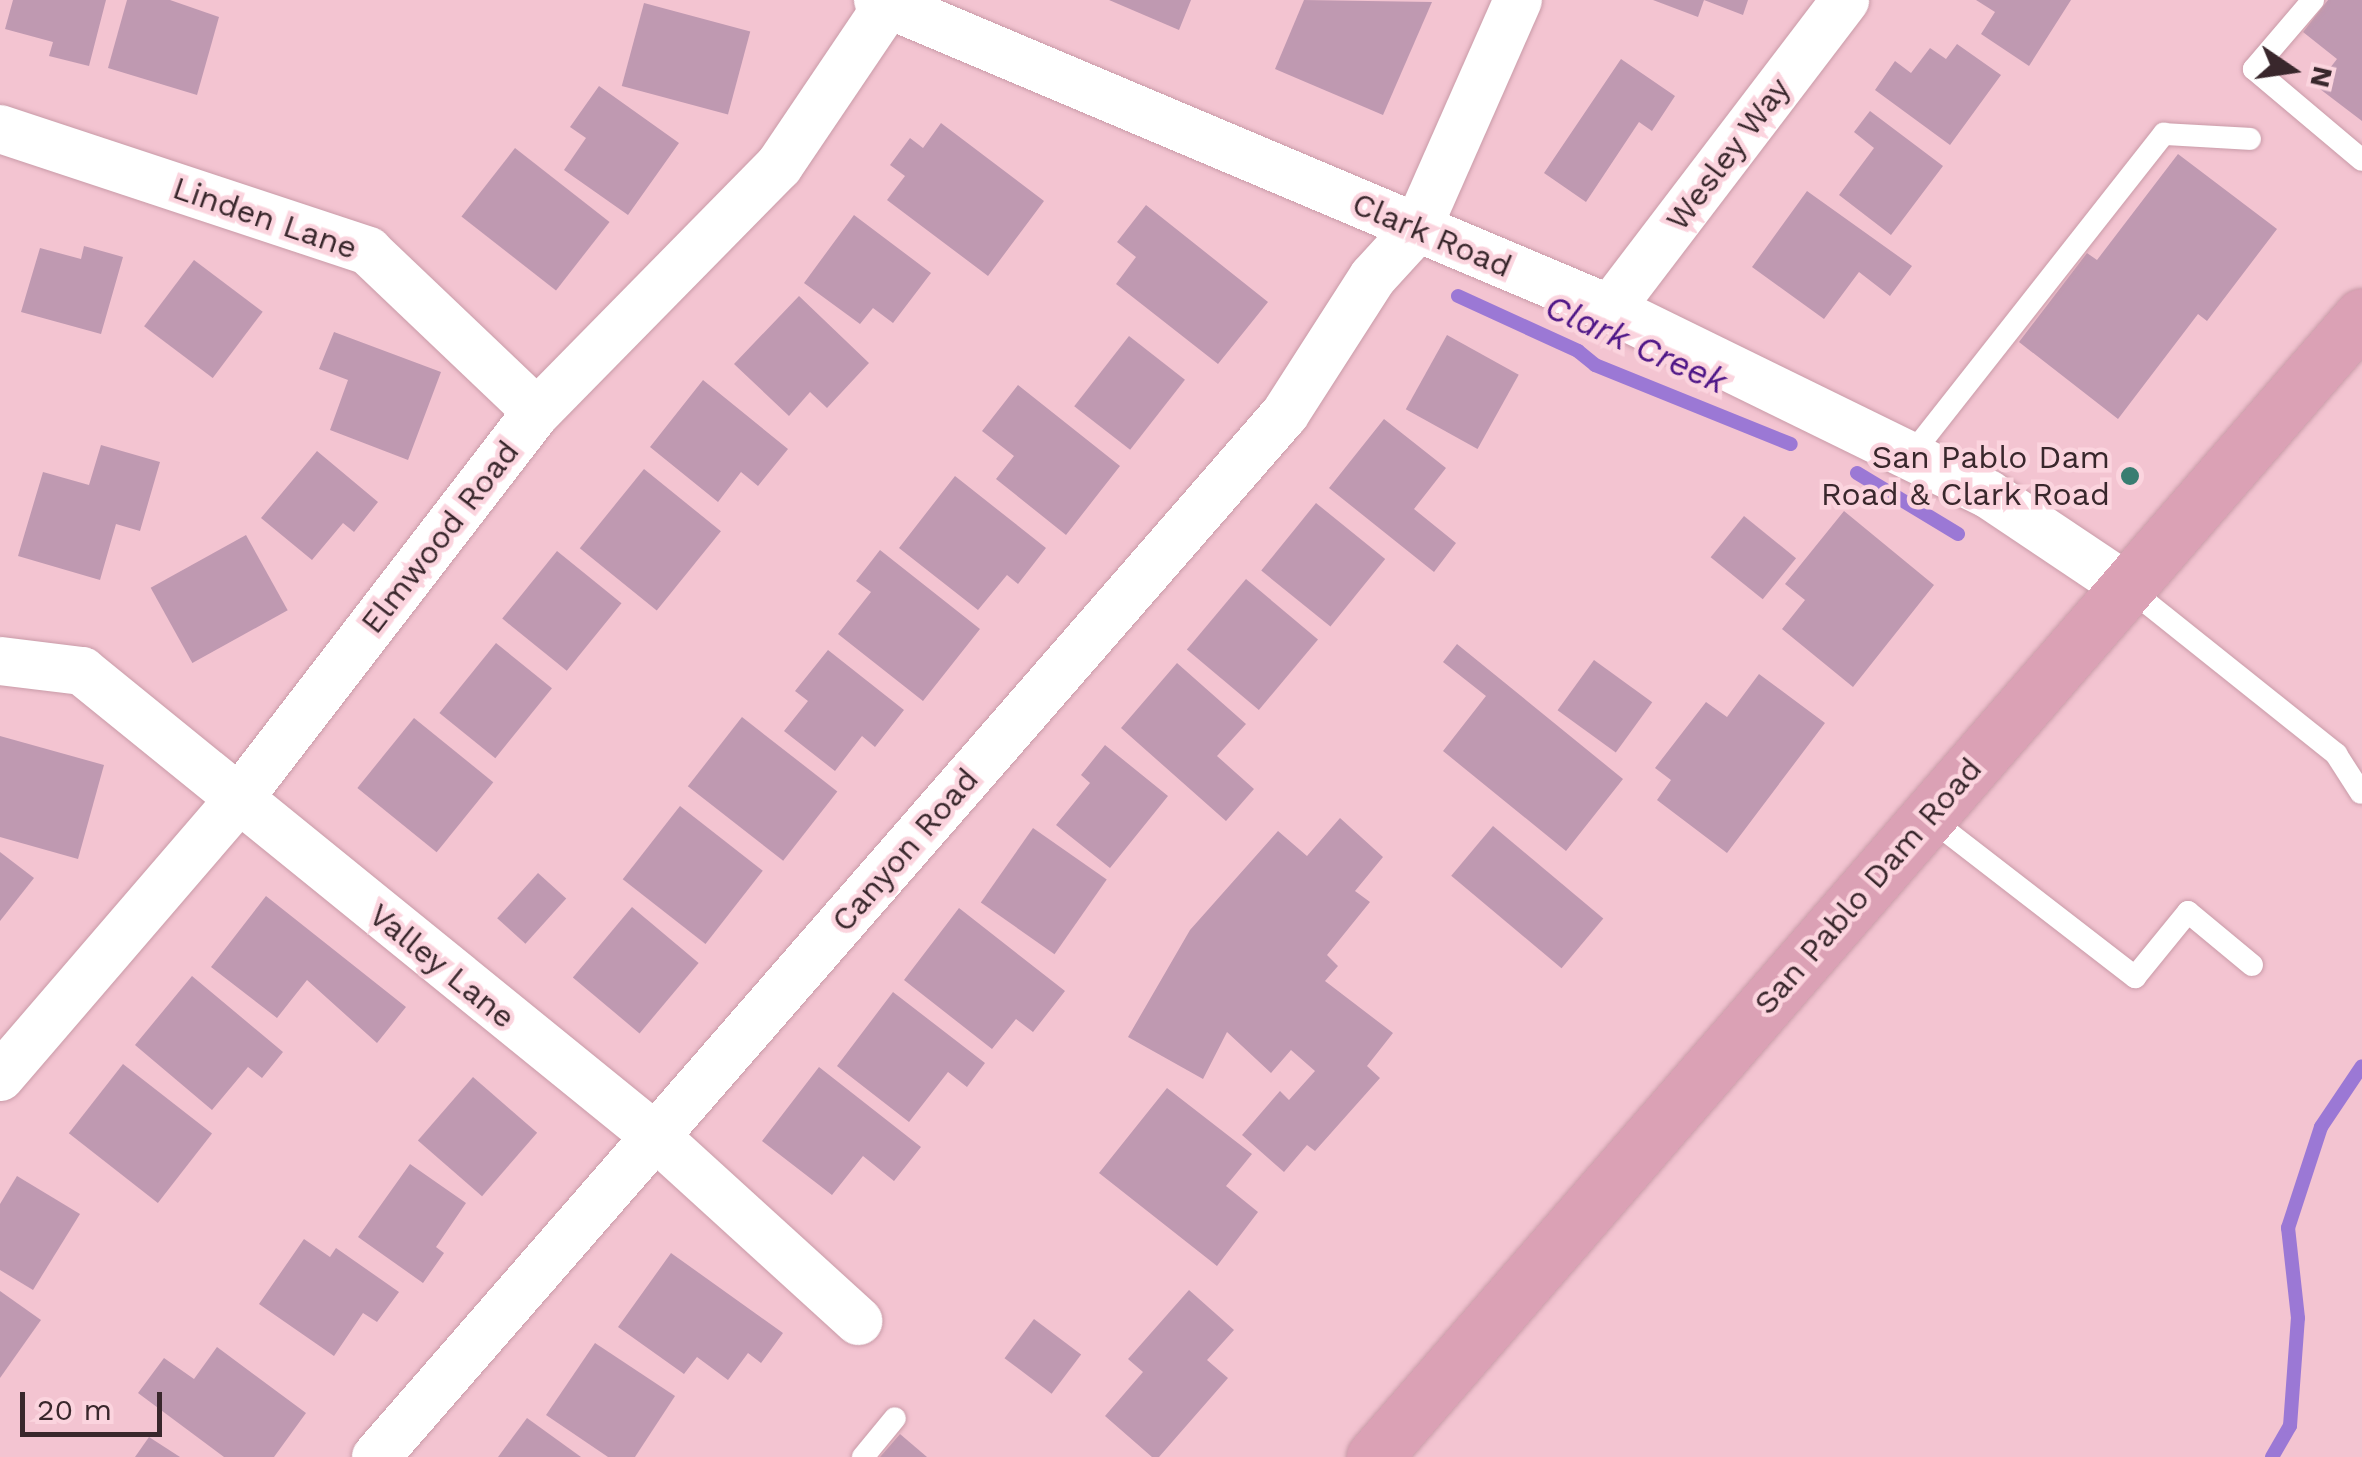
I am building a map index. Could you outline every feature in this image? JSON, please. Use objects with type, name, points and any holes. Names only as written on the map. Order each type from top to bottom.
[{"type":"main road","name":"San Pablo Dam Road","points":[[1374,1457],[2362,316]]},
{"type":"street","name":"Canyon Road","points":[[376,1457],[1285,414],[1372,277],[1417,229],[1518,0]]},
{"type":"street","name":"Wesley Way","points":[[1610,309],[1845,0]]},
{"type":"street","name":"Clark Road","points":[[886,2],[1610,309],[1988,494],[2127,587]]},
{"type":"street","name":"Elmwood Road","points":[[0,1077],[236,801],[536,412],[779,166],[886,2]]},
{"type":"street","name":"Linden Lane","points":[[0,128],[368,251],[536,412]]},
{"type":"street","name":"Valley Lane","points":[[0,660],[82,671],[236,801],[655,1136],[858,1321]]},
{"type":"lane","points":[[2313,0],[2254,68],[2362,160]]},
{"type":"lane","points":[[1911,455],[2164,134],[2250,140]]},
{"type":"lane","points":[[2127,587],[2336,754],[2361,793]]},
{"type":"lane","points":[[1928,817],[2136,977],[2188,912],[2252,964]]},
{"type":"lane","points":[[863,1457],[895,1418]]},
{"type":"building","points":[[13,0],[106,0],[89,66],[49,56],[53,42],[5,29]]},
{"type":"building","points":[[127,0],[170,0],[219,17],[197,95],[108,68]]},
{"type":"building","points":[[1109,0],[1191,0],[1179,30]]},
{"type":"building","points":[[1304,0],[1432,2],[1383,115],[1275,69]]},
{"type":"building","points":[[1653,0],[1704,0],[1698,17]]},
{"type":"building","points":[[1704,0],[1748,0],[1743,15]]},
{"type":"building","points":[[1976,0],[2071,0],[2029,66],[1981,34],[1995,12]]},
{"type":"building","points":[[2328,0],[2362,0],[2362,121],[2316,86],[2337,59],[2303,32]]},
{"type":"building","points":[[644,3],[750,31],[728,115],[622,86]]},
{"type":"building","points":[[1957,44],[2001,75],[1950,145],[1875,90],[1895,61],[1911,73],[1930,48],[1946,59]]},
{"type":"building","points":[[1621,59],[1675,96],[1652,131],[1639,122],[1586,202],[1544,173]]},
{"type":"building","points":[[599,86],[679,143],[628,215],[564,170],[586,138],[570,127]]},
{"type":"building","points":[[1870,111],[1943,166],[1891,235],[1839,195],[1874,148],[1854,132]]},
{"type":"building","points":[[941,123],[1044,201],[988,276],[887,200],[905,176],[890,165],[910,138],[923,148]]},
{"type":"building","points":[[515,148],[610,222],[556,290],[461,217]]},
{"type":"building","points":[[2178,154],[2277,229],[2207,321],[2198,314],[2118,419],[2019,342],[2087,253],[2097,260]]},
{"type":"building","points":[[1807,191],[1912,266],[1890,296],[1859,272],[1824,319],[1752,267]]},
{"type":"building","points":[[1146,205],[1268,302],[1218,364],[1116,284],[1136,257],[1117,242]]},
{"type":"building","points":[[854,215],[931,273],[893,323],[873,308],[860,324],[804,283]]},
{"type":"building","points":[[84,246],[123,257],[101,334],[21,312],[40,248],[81,259]]},
{"type":"building","points":[[194,260],[263,312],[213,378],[144,326]]},
{"type":"building","points":[[799,296],[869,363],[827,408],[810,392],[789,416],[734,364]]},
{"type":"building","points":[[334,332],[441,372],[408,460],[330,430],[348,380],[319,369]]},
{"type":"building","points":[[1447,335],[1519,375],[1478,449],[1406,409]]},
{"type":"building","points":[[1129,336],[1185,380],[1130,450],[1074,406]]},
{"type":"building","points":[[703,380],[788,449],[758,486],[741,472],[718,502],[650,447]]},
{"type":"building","points":[[1018,385],[1120,466],[1066,535],[996,479],[1014,456],[982,431]]},
{"type":"building","points":[[1384,419],[1446,468],[1414,509],[1456,543],[1434,572],[1329,488]]},
{"type":"building","points":[[101,445],[160,462],[140,531],[116,524],[100,580],[18,556],[43,472],[89,485]]},
{"type":"building","points":[[317,451],[378,502],[354,532],[343,523],[312,560],[261,518]]},
{"type":"building","points":[[644,469],[721,531],[657,611],[580,548]]},
{"type":"building","points":[[955,476],[1046,548],[1018,584],[1007,575],[978,610],[899,548]]},
{"type":"building","points":[[1316,503],[1385,559],[1330,627],[1261,571]]},
{"type":"building","points":[[1844,511],[1934,585],[1853,687],[1782,629],[1805,600],[1785,584]]},
{"type":"building","points":[[1744,516],[1796,558],[1763,599],[1711,557]]},
{"type":"building","points":[[246,535],[288,610],[192,663],[151,588]]},
{"type":"building","points":[[880,550],[980,629],[923,701],[838,634],[871,592],[856,581]]},
{"type":"building","points":[[557,551],[622,603],[567,671],[502,619]]},
{"type":"building","points":[[1246,579],[1318,639],[1259,710],[1187,649]]},
{"type":"building","points":[[496,643],[552,688],[495,758],[439,713]]},
{"type":"building","points":[[1457,644],[1623,779],[1566,851],[1443,751],[1486,696],[1443,662]]},
{"type":"building","points":[[828,650],[904,710],[875,747],[862,736],[835,771],[784,731],[808,701],[795,691]]},
{"type":"building","points":[[1594,660],[1652,702],[1616,752],[1558,710]]},
{"type":"building","points":[[1177,663],[1246,724],[1217,756],[1254,789],[1226,821],[1121,728]]},
{"type":"building","points":[[1759,674],[1825,723],[1727,853],[1657,800],[1671,780],[1655,768],[1706,702],[1727,717]]},
{"type":"building","points":[[742,717],[837,791],[783,861],[688,786]]},
{"type":"building","points":[[414,718],[493,782],[437,852],[357,788]]},
{"type":"building","points":[[0,736],[104,765],[78,859],[0,837]]},
{"type":"building","points":[[1105,745],[1168,796],[1110,868],[1056,825],[1090,783],[1081,775]]},
{"type":"building","points":[[680,806],[763,871],[705,944],[623,879]]},
{"type":"building","points":[[1340,818],[1383,857],[1355,891],[1370,902],[1327,955],[1338,966],[1325,981],[1393,1033],[1367,1066],[1380,1078],[1315,1151],[1307,1145],[1284,1172],[1242,1135],[1280,1091],[1289,1100],[1315,1071],[1291,1050],[1271,1073],[1227,1032],[1203,1079],[1128,1037],[1190,930],[1278,831],[1307,856]]},
{"type":"building","points":[[1493,826],[1603,919],[1562,968],[1451,876]]},
{"type":"building","points":[[1033,828],[1107,880],[1055,954],[981,903]]},
{"type":"building","points":[[0,852],[34,878],[0,921]]},
{"type":"building","points":[[538,873],[566,898],[525,944],[497,918]]},
{"type":"building","points":[[266,896],[406,1007],[377,1043],[307,980],[277,1018],[211,967]]},
{"type":"building","points":[[632,907],[699,963],[640,1033],[573,977]]},
{"type":"building","points":[[959,908],[1065,991],[1033,1032],[1016,1019],[992,1049],[904,980]]},
{"type":"building","points":[[192,976],[283,1052],[262,1078],[248,1067],[212,1110],[135,1045]]},
{"type":"building","points":[[893,992],[985,1063],[967,1087],[948,1072],[909,1122],[837,1066]]},
{"type":"building","points":[[123,1064],[212,1134],[158,1203],[69,1133]]},
{"type":"building","points":[[819,1067],[921,1147],[894,1181],[863,1156],[832,1195],[762,1141]]},
{"type":"building","points":[[473,1077],[537,1133],[482,1196],[418,1140]]},
{"type":"building","points":[[1167,1088],[1252,1154],[1226,1186],[1258,1212],[1217,1266],[1099,1173]]},
{"type":"building","points":[[410,1164],[466,1203],[436,1247],[444,1253],[423,1283],[358,1237]]},
{"type":"building","points":[[17,1176],[80,1214],[33,1290],[0,1270],[0,1204]]},
{"type":"building","points":[[304,1239],[330,1257],[336,1248],[399,1292],[377,1322],[363,1313],[334,1356],[259,1304]]},
{"type":"building","points":[[671,1253],[783,1333],[761,1363],[748,1353],[728,1380],[697,1357],[684,1374],[618,1327]]},
{"type":"building","points":[[1189,1290],[1234,1330],[1207,1360],[1228,1378],[1159,1457],[1152,1457],[1105,1416],[1143,1372],[1128,1359]]},
{"type":"building","points":[[0,1291],[41,1320],[0,1378]]},
{"type":"building","points":[[1034,1319],[1081,1355],[1052,1394],[1005,1358]]},
{"type":"building","points":[[595,1343],[675,1396],[635,1457],[608,1457],[546,1415]]},
{"type":"building","points":[[217,1347],[306,1413],[274,1457],[224,1457],[138,1393],[164,1358],[194,1379]]},
{"type":"building","points":[[527,1418],[581,1457],[498,1457]]},
{"type":"building","points":[[900,1434],[927,1457],[880,1457]]},
{"type":"building","points":[[149,1437],[180,1457],[135,1457]]},
{"type":"waterway","name":"Clark Creek","points":[[1458,296],[1578,351],[1595,365],[1791,444]]},
{"type":"waterway","name":"Clark Creek","points":[[1857,473],[1958,534]]},
{"type":"waterway","points":[[2272,1457],[2290,1426],[2298,1318],[2288,1228],[2321,1127],[2362,1066]]},
{"type":"place","name":"San Pablo Dam Road & Clark Road","points":[[2130,476]]}]
